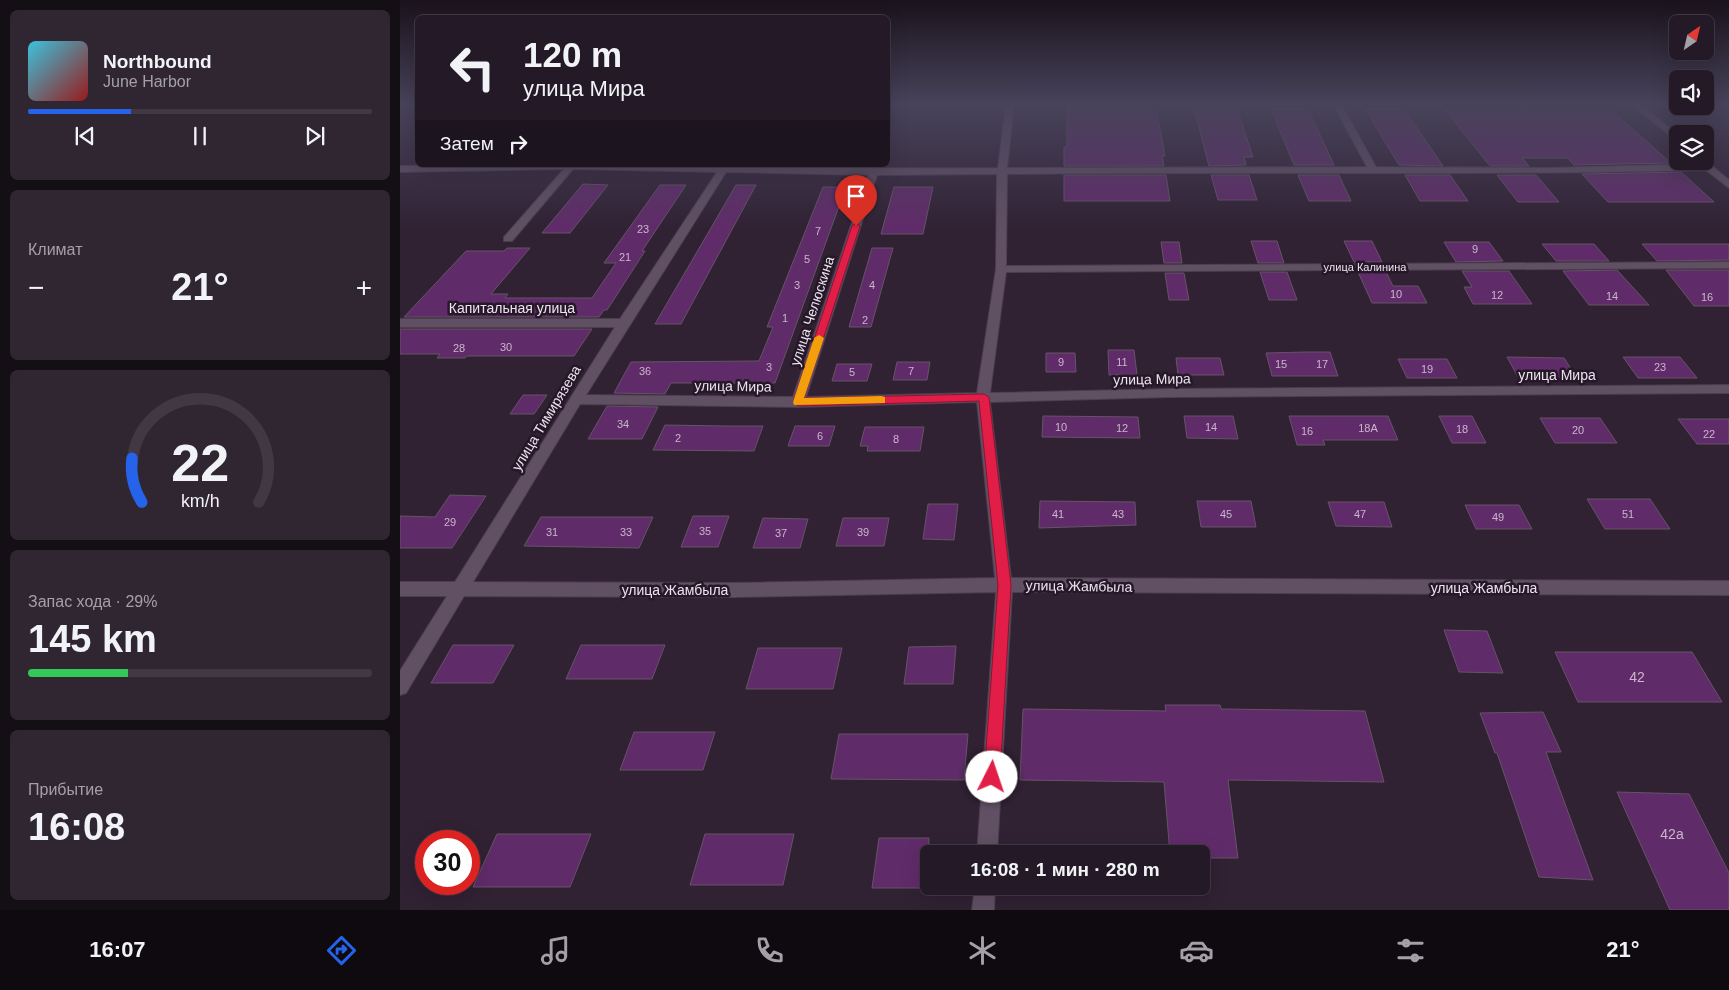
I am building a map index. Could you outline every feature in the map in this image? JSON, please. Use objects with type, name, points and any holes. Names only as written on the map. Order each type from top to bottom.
[{"type":"street","points":[[988,845],[1004,585],[984,397],[1001,269],[1002,170],[1005,146]]},
{"type":"street","points":[[1360,146],[1372,169]]},
{"type":"street","points":[[648,167],[873,172],[1372,169],[1548,171],[1669,166]]},
{"type":"street","points":[[402,171],[537,167]]},
{"type":"street","points":[[508,239],[570,167]]},
{"type":"street","name":"улица Тимирязева","points":[[400,687],[576,399],[724,168]]},
{"type":"street","points":[[1712,170],[1729,185]]},
{"type":"street","name":"улица Челюскина","points":[[798,402],[873,172]]},
{"type":"street","name":"улица Калинина","points":[[1001,269],[1729,265]]},
{"type":"street","name":"Капитальная улица","points":[[400,322],[623,324]]},
{"type":"street","name":"улица Мира","points":[[576,399],[798,402],[1170,393],[1729,389]]},
{"type":"street","name":"улица Жамбыла","points":[[400,589],[734,590],[1004,585],[1280,588],[1729,588]]},
{"type":"street","points":[[983,910],[984,895]]},
{"type":"building","points":[[1163,146],[1165,156],[1162,156],[1164,166],[1064,166],[1064,147]]},
{"type":"building","points":[[1204,146],[1249,146],[1253,157],[1244,157],[1246,165],[1209,166]]},
{"type":"building","points":[[1286,146],[1325,146],[1334,165],[1294,165]]},
{"type":"building","points":[[1388,146],[1430,146],[1443,166],[1399,165]]},
{"type":"building","points":[[1474,146],[1652,146],[1669,161],[1669,163],[1574,165],[1567,158],[1522,158],[1529,166],[1490,166]]},
{"type":"building","points":[[1681,172],[1714,202],[1608,202],[1582,174]]},
{"type":"building","points":[[1064,175],[1166,175],[1170,201],[1064,201]]},
{"type":"building","points":[[1211,175],[1249,175],[1257,200],[1218,200]]},
{"type":"building","points":[[1298,175],[1339,175],[1351,201],[1309,201]]},
{"type":"building","points":[[1405,175],[1450,175],[1468,201],[1420,201]]},
{"type":"building","points":[[1497,175],[1536,175],[1559,202],[1518,202]]},
{"type":"building","points":[[583,184],[608,185],[570,233],[542,233]]},
{"type":"building","points":[[660,185],[686,185],[642,251],[645,251],[607,310],[604,310],[599,317],[404,317],[466,251],[504,251],[507,248],[530,248],[491,294],[508,294],[505,298],[592,298],[616,263],[604,263]]},
{"type":"building","points":[[736,185],[756,185],[681,324],[655,324]]},
{"type":"building","points":[[823,187],[846,187],[775,383],[671,383],[665,394],[614,393],[631,362],[759,361],[773,327],[767,327]]},
{"type":"building","points":[[894,187],[933,187],[923,234],[881,234]]},
{"type":"building","points":[[1251,241],[1277,241],[1284,263],[1258,263]]},
{"type":"building","points":[[1344,241],[1372,241],[1382,262],[1354,262]]},
{"type":"building","points":[[1161,242],[1179,242],[1182,263],[1164,263]]},
{"type":"building","points":[[1444,242],[1489,242],[1503,261],[1456,262]]},
{"type":"building","points":[[1542,244],[1594,244],[1609,261],[1556,261]]},
{"type":"building","points":[[1642,244],[1729,244],[1729,260],[1657,261]]},
{"type":"building","points":[[872,248],[893,248],[871,327],[849,327]]},
{"type":"building","points":[[1617,270],[1649,305],[1589,305],[1563,271]]},
{"type":"building","points":[[1666,270],[1729,270],[1729,306],[1694,306]]},
{"type":"building","points":[[1462,271],[1509,271],[1532,304],[1473,304],[1464,287],[1472,287]]},
{"type":"building","points":[[1260,272],[1287,272],[1297,300],[1269,300]]},
{"type":"building","points":[[1358,272],[1386,272],[1393,286],[1418,286],[1427,303],[1372,303]]},
{"type":"building","points":[[1165,273],[1184,273],[1189,300],[1169,300]]},
{"type":"building","points":[[400,329],[592,329],[574,356],[467,356],[465,358],[437,358],[440,354],[400,354]]},
{"type":"building","points":[[1108,350],[1134,350],[1137,375],[1109,375]]},
{"type":"building","points":[[1330,352],[1338,376],[1272,376],[1266,353]]},
{"type":"building","points":[[1046,353],[1075,353],[1076,372],[1046,372]]},
{"type":"building","points":[[1507,357],[1564,358],[1577,378],[1518,377]]},
{"type":"building","points":[[1623,357],[1680,357],[1697,378],[1638,378]]},
{"type":"building","points":[[1176,358],[1220,358],[1224,375],[1178,375]]},
{"type":"building","points":[[1398,359],[1447,359],[1457,378],[1407,378]]},
{"type":"building","points":[[897,362],[930,362],[927,380],[893,380]]},
{"type":"building","points":[[837,364],[872,364],[867,381],[832,381]]},
{"type":"building","points":[[523,395],[547,395],[534,414],[510,414]]},
{"type":"building","points":[[607,406],[658,407],[642,439],[588,439]]},
{"type":"building","points":[[1043,416],[1138,417],[1140,438],[1042,437]]},
{"type":"building","points":[[1184,416],[1233,416],[1238,439],[1187,438]]},
{"type":"building","points":[[1289,416],[1388,416],[1398,440],[1323,440],[1325,445],[1297,445]]},
{"type":"building","points":[[1439,416],[1472,416],[1486,443],[1452,443]]},
{"type":"building","points":[[1540,418],[1600,418],[1617,443],[1555,443]]},
{"type":"building","points":[[1678,419],[1729,419],[1729,444],[1697,444]]},
{"type":"building","points":[[665,425],[763,426],[754,451],[653,450]]},
{"type":"building","points":[[795,426],[835,426],[829,446],[788,446]]},
{"type":"building","points":[[865,427],[924,427],[920,451],[867,451],[868,446],[860,446]]},
{"type":"building","points":[[450,495],[486,496],[452,548],[400,548],[400,516],[435,517]]},
{"type":"building","points":[[1587,499],[1650,499],[1670,529],[1605,529]]},
{"type":"building","points":[[1040,501],[1135,502],[1136,525],[1039,528]]},
{"type":"building","points":[[1197,501],[1251,501],[1256,527],[1201,527]]},
{"type":"building","points":[[1328,502],[1384,502],[1392,527],[1336,526]]},
{"type":"building","points":[[928,504],[958,504],[954,540],[923,539]]},
{"type":"building","points":[[1465,505],[1519,505],[1532,529],[1476,529]]},
{"type":"building","points":[[693,516],[729,516],[718,547],[681,547]]},
{"type":"building","points":[[541,517],[653,517],[639,548],[524,546]]},
{"type":"building","points":[[763,518],[808,519],[800,548],[753,548]]},
{"type":"building","points":[[843,518],[889,518],[884,546],[836,546]]},
{"type":"building","points":[[1444,630],[1487,631],[1503,673],[1459,672]]},
{"type":"building","points":[[453,645],[514,645],[493,683],[431,683]]},
{"type":"building","points":[[581,645],[665,645],[652,679],[566,679]]},
{"type":"building","points":[[956,646],[953,684],[904,684],[909,647]]},
{"type":"building","points":[[758,648],[842,648],[833,689],[746,689]]},
{"type":"building","points":[[1555,652],[1692,652],[1722,702],[1578,702]]},
{"type":"building","points":[[1165,705],[1220,705],[1221,709],[1365,711],[1384,782],[1228,780],[1238,858],[1210,858],[1210,845],[1169,845],[1164,782],[1020,780],[1023,709],[1166,711]]},
{"type":"building","points":[[1543,712],[1561,752],[1546,752],[1593,880],[1539,877],[1497,753],[1495,753],[1480,713]]},
{"type":"building","points":[[634,732],[715,732],[703,770],[620,770]]},
{"type":"building","points":[[839,734],[968,734],[964,780],[831,779]]},
{"type":"building","points":[[1617,792],[1689,794],[1729,873],[1729,910],[1670,910]]},
{"type":"building","points":[[497,834],[591,834],[570,887],[480,887],[480,872]]},
{"type":"building","points":[[705,834],[794,834],[783,885],[690,885]]},
{"type":"building","points":[[879,838],[929,838],[929,845],[920,845],[920,888],[872,888]]},
{"type":"slow traffic","points":[[819,338],[798,402],[881,400]]},
{"type":"route","points":[[856,226],[798,402],[984,397],[1004,585],[992,777]]}]
